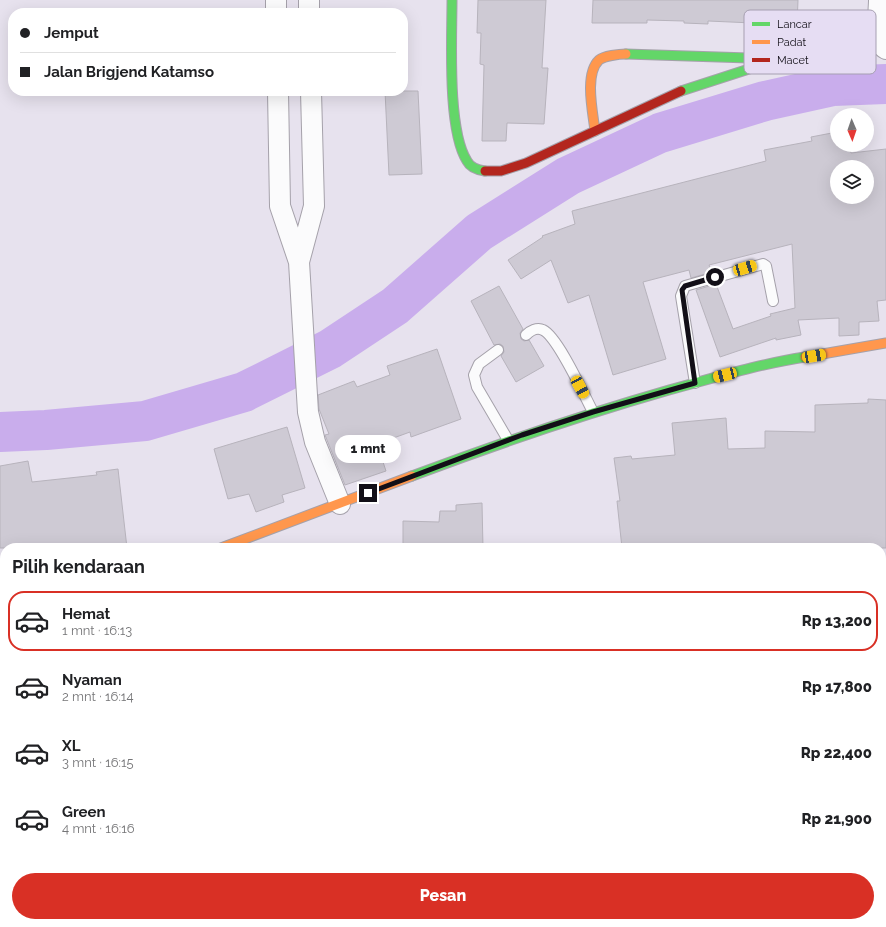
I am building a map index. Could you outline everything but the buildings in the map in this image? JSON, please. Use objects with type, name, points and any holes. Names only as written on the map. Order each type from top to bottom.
[{"type":"street","points":[[452,0],[453,93],[461,149],[464,158],[472,167],[490,171],[512,168],[531,162],[679,91],[711,79],[744,71]]},
{"type":"street","points":[[879,0],[879,39],[883,48],[886,49]]},
{"type":"street","points":[[595,131],[591,80],[592,70],[600,60],[624,54],[744,58]]},
{"type":"street","points":[[278,96],[280,206],[299,262],[308,412],[315,442],[340,504]]},
{"type":"street","points":[[299,262],[314,206],[311,96]]},
{"type":"street","points":[[235,543],[508,440],[593,412],[695,383],[785,360],[886,343]]},
{"type":"lane","points":[[695,383],[682,296],[685,286],[763,264],[766,266],[773,302]]},
{"type":"lane","points":[[526,334],[533,330],[542,330],[554,339],[593,412]]},
{"type":"lane","points":[[498,350],[479,364],[474,375],[477,387],[508,440]]},
{"type":"waterway","points":[[0,432],[46,430],[145,421],[244,392],[330,349],[395,306],[479,232],[568,176],[660,133],[765,101],[833,86],[886,84]]},
{"type":"traffic: fast","points":[[452,0],[451,59],[453,106],[456,128],[461,147],[468,163],[474,168],[485,171]]},
{"type":"traffic: fast","points":[[626,54],[744,58]]},
{"type":"traffic: fast","points":[[681,91],[744,71]]},
{"type":"traffic: fast","points":[[412,476],[540,430],[604,409],[771,363],[805,357]]},
{"type":"traffic: slow","points":[[595,131],[591,104],[591,84],[594,66],[604,57],[626,54]]},
{"type":"traffic: slow","points":[[805,357],[886,343]]},
{"type":"traffic: slow","points":[[234,543],[412,476]]},
{"type":"traffic: jam","points":[[485,171],[501,171],[526,163],[681,91]]},
{"type":"route","points":[[368,493],[522,435],[593,412],[695,383],[682,290],[685,286],[715,277]]}]
